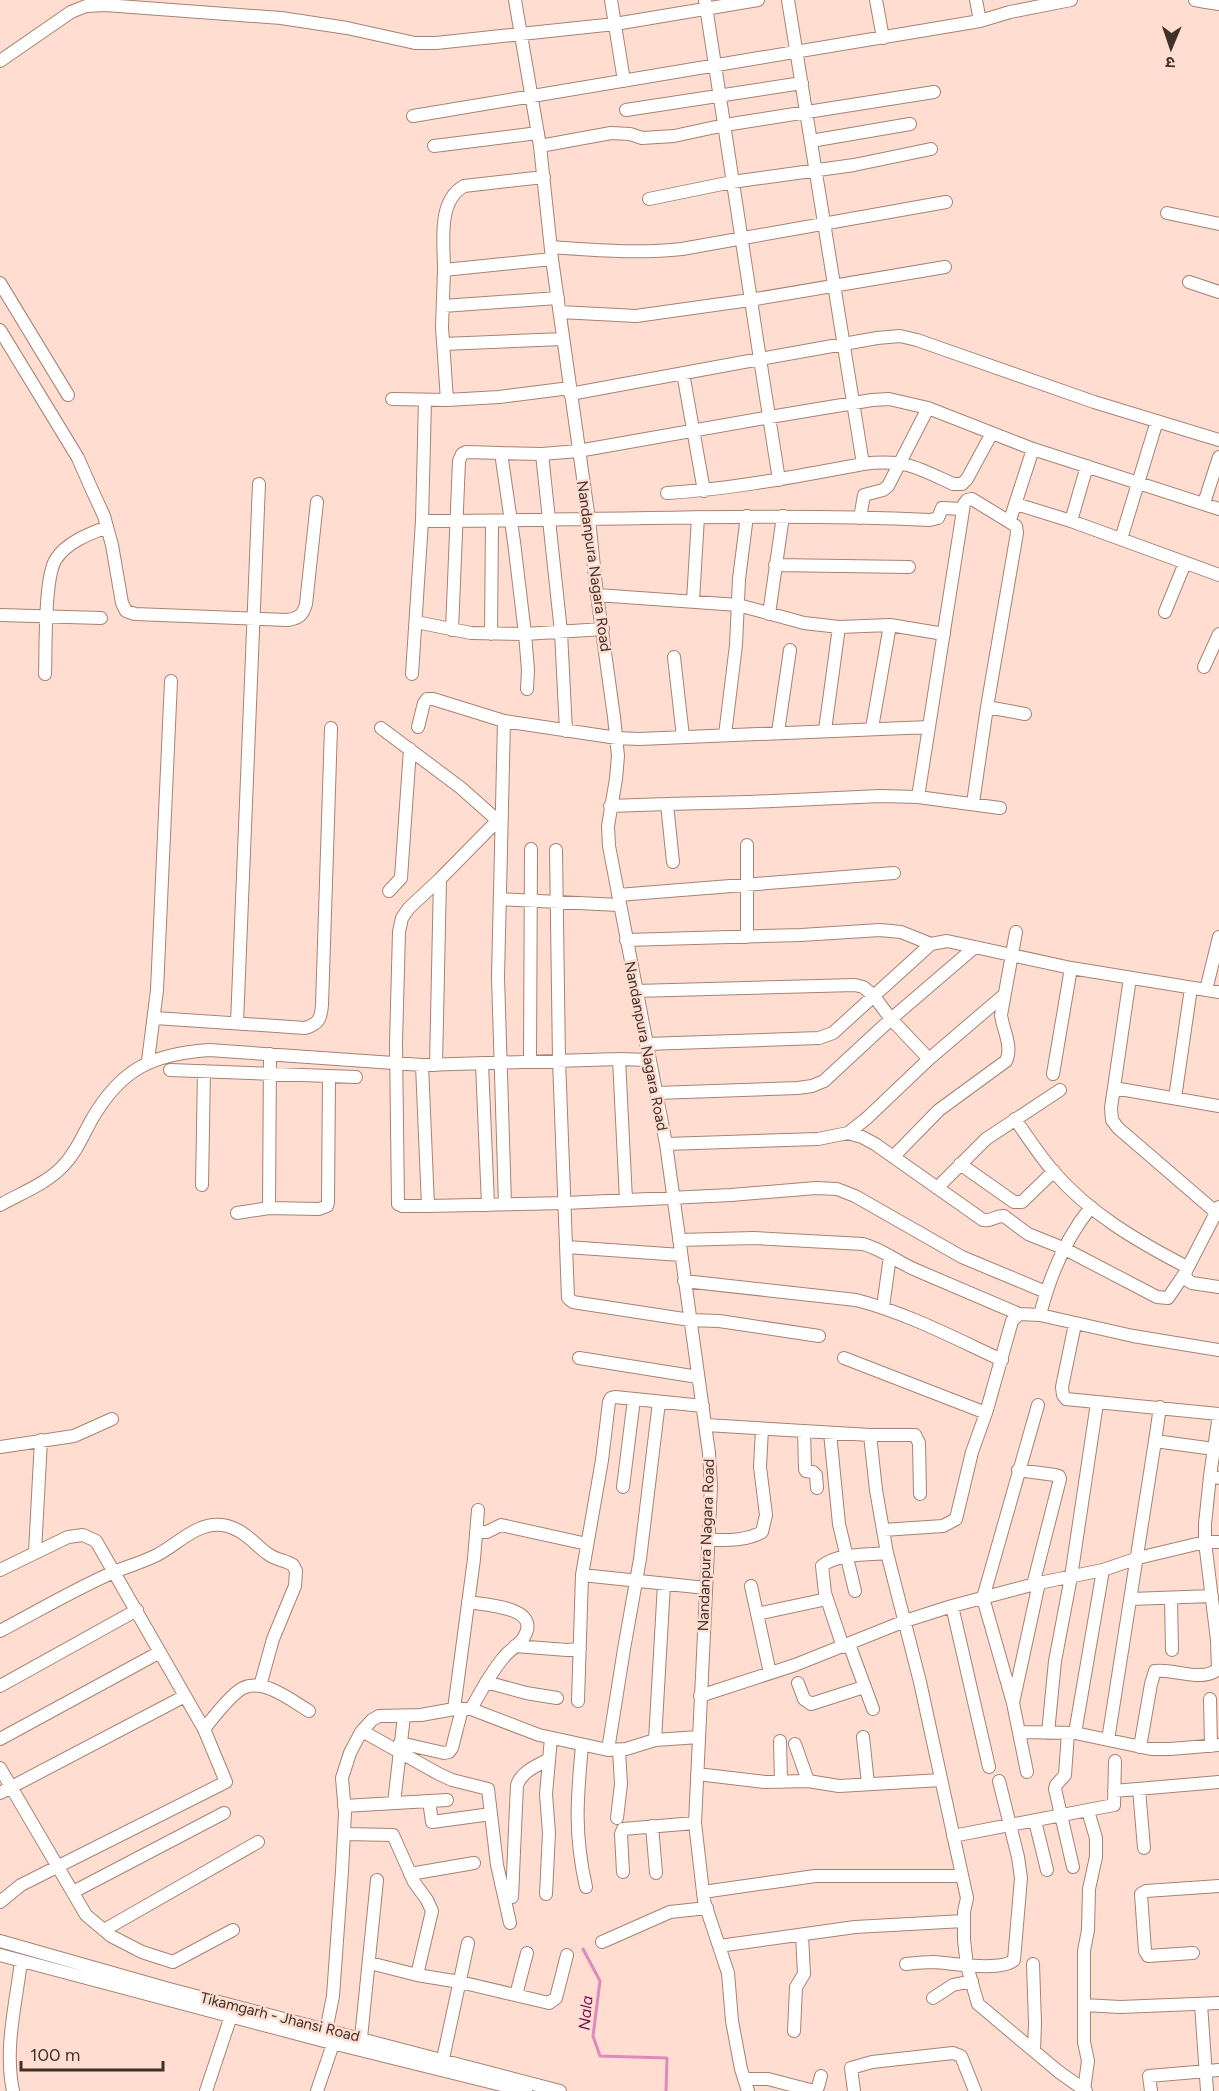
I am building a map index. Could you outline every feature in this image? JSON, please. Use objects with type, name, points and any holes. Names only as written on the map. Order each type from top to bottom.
[{"type":"street","name":"Nandanpura Nagara Road","points":[[515,0],[539,139],[563,339],[590,520],[597,595],[617,738],[616,779],[608,826],[609,846],[666,1144],[706,1425],[711,1486],[695,1823],[706,1908],[728,1973],[732,2021],[746,2085]]},
{"type":"street","points":[[611,0],[624,81]]},
{"type":"street","points":[[0,61],[71,12],[89,3],[147,3],[281,18],[346,28],[415,43],[461,42],[615,24],[705,4],[758,0]]},
{"type":"street","points":[[788,0],[863,464]]},
{"type":"street","points":[[876,0],[883,38]]},
{"type":"street","points":[[976,0],[980,21]]},
{"type":"street","points":[[413,116],[980,21],[1010,12],[1071,0]]},
{"type":"street","points":[[705,4],[779,480]]},
{"type":"street","points":[[626,110],[802,83]]},
{"type":"street","points":[[434,146],[611,133],[655,138],[934,92]]},
{"type":"street","points":[[811,141],[910,124]]},
{"type":"street","points":[[649,199],[732,182],[817,171],[931,149]]},
{"type":"street","points":[[447,400],[443,306],[445,214],[448,201],[454,192],[464,186],[544,177]]},
{"type":"street","points":[[444,270],[552,253],[654,252],[946,202]]},
{"type":"street","points":[[1167,213],[1219,224]]},
{"type":"street","points":[[560,312],[636,316],[750,300],[945,267]]},
{"type":"street","points":[[1189,282],[1219,292]]},
{"type":"street","points":[[0,283],[68,394]]},
{"type":"street","points":[[443,306],[558,298]]},
{"type":"street","points":[[0,330],[78,458],[107,527],[122,603],[126,611],[135,614],[288,620],[298,618],[304,612],[317,502]]},
{"type":"street","points":[[392,399],[447,400],[570,391],[900,336],[1219,440]]},
{"type":"street","points":[[443,344],[563,339]]},
{"type":"street","points":[[683,373],[705,490]]},
{"type":"street","points":[[452,630],[459,460],[466,452],[542,454],[578,451],[770,417],[889,399],[928,408],[1034,449],[1219,509]]},
{"type":"street","points":[[412,674],[422,521],[425,400]]},
{"type":"street","points":[[860,518],[864,495],[883,490],[888,486],[928,408]]},
{"type":"street","points":[[1121,539],[1157,421]]},
{"type":"street","points":[[667,493],[779,480],[887,461],[900,462],[953,484],[962,484],[992,433]]},
{"type":"street","points":[[1010,520],[1034,449]]},
{"type":"street","points":[[501,453],[525,634],[527,688]]},
{"type":"street","points":[[542,454],[561,632],[566,731]]},
{"type":"street","points":[[1204,503],[1219,457]]},
{"type":"street","points":[[1071,521],[1087,466]]},
{"type":"street","points":[[237,1023],[260,483]]},
{"type":"street","points":[[918,797],[963,509],[967,500],[972,499],[1010,520],[1016,526],[1017,533],[972,803]]},
{"type":"street","points":[[1016,504],[1071,521],[1219,575]]},
{"type":"street","points":[[422,521],[511,522],[747,516],[930,520],[938,518],[942,508],[963,509]]},
{"type":"street","points":[[725,735],[736,645],[747,516]]},
{"type":"street","points":[[769,614],[783,516]]},
{"type":"street","points":[[693,601],[698,518]]},
{"type":"street","points":[[491,634],[492,521]]},
{"type":"street","points":[[45,674],[49,577],[55,559],[67,546],[107,527]]},
{"type":"street","points":[[1165,612],[1185,563]]},
{"type":"street","points":[[775,565],[909,567]]},
{"type":"street","points":[[597,595],[738,605],[804,623],[839,627],[890,625],[944,634]]},
{"type":"street","points":[[0,615],[100,618]]},
{"type":"street","points":[[416,622],[452,630],[491,634],[603,629]]},
{"type":"street","points":[[872,728],[890,625]]},
{"type":"street","points":[[825,730],[839,627]]},
{"type":"street","points":[[1204,667],[1219,636]]},
{"type":"street","points":[[778,732],[790,650]]},
{"type":"street","points":[[674,657],[683,737]]},
{"type":"street","points":[[148,1061],[155,1018],[171,681]]},
{"type":"street","points":[[418,727],[424,703],[427,699],[433,699],[504,721],[617,738],[929,727]]},
{"type":"street","points":[[987,707],[1025,714]]},
{"type":"street","points":[[504,721],[499,818],[498,977],[505,1204]]},
{"type":"street","points":[[155,1018],[305,1028],[314,1025],[321,1014],[331,728]]},
{"type":"street","points":[[381,728],[499,818]]},
{"type":"street","points":[[388,891],[401,878],[410,749]]},
{"type":"street","points":[[610,806],[880,796],[918,797],[1000,808]]},
{"type":"street","points":[[666,804],[673,862]]},
{"type":"street","points":[[499,818],[409,908],[402,918],[399,932],[396,1200],[402,1206],[566,1203],[816,1188],[837,1189],[855,1196],[962,1257],[1046,1292]]},
{"type":"street","points":[[747,845],[747,937]]},
{"type":"street","points":[[530,1061],[531,849]]},
{"type":"street","points":[[556,850],[555,903],[567,1294],[573,1302],[690,1320],[719,1320],[819,1336]]},
{"type":"street","points":[[500,899],[555,903],[618,900],[746,885],[894,873]]},
{"type":"street","points":[[436,1065],[440,879]]},
{"type":"street","points":[[626,940],[880,930],[901,932],[931,944]]},
{"type":"street","points":[[893,1157],[939,1110],[1006,1061],[1009,1049],[1001,1015],[1016,932]]},
{"type":"street","points":[[646,1044],[819,1038],[833,1033],[931,944],[947,941],[1071,968],[1213,991],[1219,937]]},
{"type":"street","points":[[657,1093],[812,1086],[824,1081],[891,1019],[975,947]]},
{"type":"street","points":[[1053,1074],[1071,968]]},
{"type":"street","points":[[848,1133],[862,1137],[983,1220],[988,1221],[1000,1215],[1004,1216],[1028,1234],[1063,1248],[1163,1299],[1171,1295],[1218,1211],[1118,1128],[1112,1120],[1111,1108],[1130,978]]},
{"type":"street","points":[[635,991],[848,985],[863,987],[873,995],[891,1019],[929,1059]]},
{"type":"street","points":[[1174,1098],[1191,988]]},
{"type":"street","points":[[666,1144],[818,1139],[848,1133],[1004,995]]},
{"type":"street","points":[[0,1205],[52,1176],[75,1151],[98,1110],[113,1090],[134,1070],[148,1061],[180,1052],[209,1050],[422,1065],[559,1060],[649,1060]]},
{"type":"street","points":[[269,1208],[270,1054]]},
{"type":"street","points":[[619,1059],[626,1200]]},
{"type":"street","points":[[482,1064],[488,1205]]},
{"type":"street","points":[[422,1065],[428,1206]]},
{"type":"street","points":[[170,1070],[356,1077]]},
{"type":"street","points":[[202,1185],[204,1071]]},
{"type":"street","points":[[237,1213],[269,1208],[318,1209],[327,1206],[329,1076]]},
{"type":"street","points":[[1114,1088],[1219,1106]]},
{"type":"street","points":[[937,1188],[986,1139],[1060,1090]]},
{"type":"street","points":[[1015,1119],[1054,1171],[1091,1208],[1138,1241],[1186,1270]]},
{"type":"street","points":[[960,1164],[1018,1203],[1022,1202],[1054,1171]]},
{"type":"street","points":[[1040,1315],[1063,1248],[1078,1223],[1091,1208]]},
{"type":"street","points":[[679,1240],[754,1238],[863,1244],[878,1248],[916,1270],[1018,1314],[1040,1315],[1075,1324],[1219,1350]]},
{"type":"street","points":[[567,1247],[681,1255]]},
{"type":"street","points":[[883,1307],[890,1256]]},
{"type":"street","points":[[1186,1270],[1187,1280],[1192,1283],[1219,1287]]},
{"type":"street","points":[[684,1281],[856,1300],[883,1307],[1002,1360]]},
{"type":"street","points":[[883,1530],[943,1526],[956,1519],[972,1452],[986,1413],[1012,1321],[1018,1314]]},
{"type":"street","points":[[1075,1324],[1062,1387],[1066,1399],[1219,1414],[1214,1449],[1215,1477],[1205,1524],[1218,1669],[1211,1673],[1191,1674],[1155,1671],[1140,1747]]},
{"type":"street","points":[[579,1358],[698,1377]]},
{"type":"street","points":[[844,1358],[986,1413]]},
{"type":"street","points":[[578,1701],[582,1575],[603,1460],[609,1402],[615,1397],[703,1406]]},
{"type":"street","points":[[623,1487],[634,1399]]},
{"type":"street","points":[[617,1818],[621,1784],[614,1750],[624,1649],[637,1581],[659,1402]]},
{"type":"street","points":[[1048,1733],[1052,1679],[1071,1577],[1097,1403]]},
{"type":"street","points":[[1027,1772],[1013,1703],[983,1598],[1038,1405]]},
{"type":"street","points":[[1108,1740],[1160,1407]]},
{"type":"street","points":[[0,1448],[74,1436],[112,1419]]},
{"type":"street","points":[[706,1425],[870,1435],[909,1434],[918,1437],[920,1494]]},
{"type":"street","points":[[709,1540],[743,1538],[762,1532],[766,1515],[760,1467],[762,1430]]},
{"type":"street","points":[[804,1431],[805,1469],[816,1475],[817,1488]]},
{"type":"street","points":[[830,1433],[838,1524],[855,1592]]},
{"type":"street","points":[[870,1435],[887,1553],[905,1621],[967,1898],[964,1921],[967,1966],[978,2004],[1085,2091]]},
{"type":"street","points":[[35,1552],[40,1440]]},
{"type":"street","points":[[1155,1441],[1214,1449]]},
{"type":"street","points":[[1013,1703],[1036,1584],[1060,1479],[1055,1475],[1018,1470]]},
{"type":"street","points":[[400,1748],[449,1752],[462,1709],[468,1602],[478,1510]]},
{"type":"street","points":[[0,1631],[115,1572],[157,1554],[197,1529],[210,1525],[224,1525],[239,1530],[276,1559],[293,1565],[296,1571],[295,1586],[273,1639],[260,1686]]},
{"type":"street","points":[[476,1532],[490,1532],[501,1525],[587,1544]]},
{"type":"street","points":[[0,1570],[57,1541],[83,1535],[96,1541],[204,1730],[226,1782],[21,1885],[0,1902]]},
{"type":"street","points":[[700,1696],[846,1646],[905,1621],[952,1606],[1036,1584],[1103,1570],[1138,1558],[1205,1542],[1219,1542]]},
{"type":"street","points":[[873,1709],[827,1599],[821,1568],[828,1562],[845,1557],[887,1553]]},
{"type":"street","points":[[1073,1867],[1055,1787],[1065,1776],[1103,1570]]},
{"type":"street","points":[[582,1575],[706,1588]]},
{"type":"street","points":[[655,1740],[664,1584]]},
{"type":"street","points":[[751,1586],[770,1673]]},
{"type":"street","points":[[1131,1599],[1212,1596]]},
{"type":"street","points":[[1171,1598],[1172,1650]]},
{"type":"street","points":[[757,1614],[827,1599]]},
{"type":"street","points":[[462,1709],[486,1682],[502,1658],[526,1635],[528,1624],[526,1618],[515,1611],[468,1602]]},
{"type":"street","points":[[952,1606],[989,1767]]},
{"type":"street","points":[[0,1686],[137,1610]]},
{"type":"street","points":[[515,1646],[580,1649]]},
{"type":"street","points":[[0,1739],[160,1652]]},
{"type":"street","points":[[486,1682],[526,1693],[556,1698]]},
{"type":"street","points":[[798,1683],[804,1699],[811,1704],[864,1687]]},
{"type":"street","points":[[204,1730],[244,1687],[260,1686],[270,1689],[309,1711]]},
{"type":"street","points":[[5,1790],[185,1696]]},
{"type":"street","points":[[1019,1732],[1072,1733],[1140,1747],[1170,1749],[1215,1746],[1210,1699]]},
{"type":"street","points":[[317,2091],[328,2038],[333,1996],[344,1834],[345,1806],[342,1778],[350,1753],[362,1731],[372,1720],[379,1716],[421,1715],[462,1709],[551,1738],[614,1750],[639,1746],[655,1740],[699,1737]]},
{"type":"street","points":[[394,1803],[404,1716]]},
{"type":"street","points":[[362,1731],[400,1748],[452,1780],[487,1788],[497,1865],[510,1923]]},
{"type":"street","points":[[863,1737],[868,1784]]},
{"type":"street","points":[[546,1893],[549,1840],[546,1794],[551,1738]]},
{"type":"street","points":[[780,1741],[781,1782]]},
{"type":"street","points":[[795,1744],[808,1781]]},
{"type":"street","points":[[582,1745],[577,1828],[579,1856],[586,1887]]},
{"type":"street","points":[[512,1897],[517,1785],[526,1772],[549,1759]]},
{"type":"street","points":[[953,1836],[1114,1805],[1115,1761]]},
{"type":"street","points":[[0,1768],[5,1790],[59,1867],[86,1915],[104,1930],[142,1952],[173,1962],[233,1930]]},
{"type":"street","points":[[697,1774],[781,1782],[808,1781],[839,1786],[941,1780]]},
{"type":"street","points":[[906,1964],[925,1962],[967,1966],[1004,1964],[1014,1960],[1021,1878],[999,1781]]},
{"type":"street","points":[[1114,1791],[1219,1782]]},
{"type":"street","points":[[1139,1789],[1144,1848]]},
{"type":"street","points":[[345,1806],[447,1800]]},
{"type":"street","points":[[429,1801],[431,1820],[434,1822],[491,1814]]},
{"type":"street","points":[[1085,2091],[1088,2061],[1084,2042],[1084,1951],[1088,1930],[1089,1889],[1096,1857],[1096,1838],[1088,1811]]},
{"type":"street","points":[[73,1892],[224,1813]]},
{"type":"street","points":[[1035,1821],[1047,1870]]},
{"type":"street","points":[[623,1872],[622,1831],[628,1827],[695,1823]]},
{"type":"street","points":[[652,1826],[656,1873]]},
{"type":"street","points":[[344,1834],[393,1835],[410,1874],[428,1900],[432,1911],[417,1975]]},
{"type":"street","points":[[104,1930],[258,1842]]},
{"type":"street","points":[[410,1874],[474,1863]]},
{"type":"street","points":[[703,1892],[815,1876],[962,1876]]},
{"type":"street","points":[[361,2038],[377,1880]]},
{"type":"street","points":[[1192,1953],[1148,1956],[1144,1951],[1141,1894],[1146,1891],[1219,1886]]},
{"type":"street","points":[[602,1942],[670,1912],[706,1908]]},
{"type":"street","points":[[719,1946],[886,1924],[964,1921]]},
{"type":"street","points":[[794,2031],[796,1987],[804,1974],[802,1935]]},
{"type":"street","name":"Tikamgarh - Jhansi Road","points":[[0,1941],[328,2038],[361,2038],[442,2064],[560,2091]]},
{"type":"street","points":[[442,2064],[468,1942]]},
{"type":"street","points":[[516,1995],[527,1953]]},
{"type":"street","points":[[0,1955],[231,2016],[442,2064],[526,2091]]},
{"type":"street","points":[[370,1963],[546,2002],[554,2001],[567,1955]]},
{"type":"street","points":[[13,2091],[5,2048],[16,2000],[21,1961]]},
{"type":"street","points":[[1033,1964],[1034,2051]]},
{"type":"street","points":[[933,1998],[953,1984],[972,1981]]},
{"type":"street","points":[[1084,2005],[1120,2007],[1219,2003]]},
{"type":"street","points":[[1201,2004],[1207,2091]]},
{"type":"street","points":[[206,2091],[231,2016]]},
{"type":"street","points":[[854,2091],[851,2068],[872,2062],[953,2053],[961,2056],[975,2091]]},
{"type":"street","points":[[1150,2091],[1149,2076],[1219,2070]]},
{"type":"street","points":[[746,2085],[768,2079],[814,2091],[818,2089],[821,2076]]},
{"type":"waterway","name":"Nala","points":[[583,1949],[600,1981],[593,2036],[600,2056],[667,2058],[666,2091]]}]
